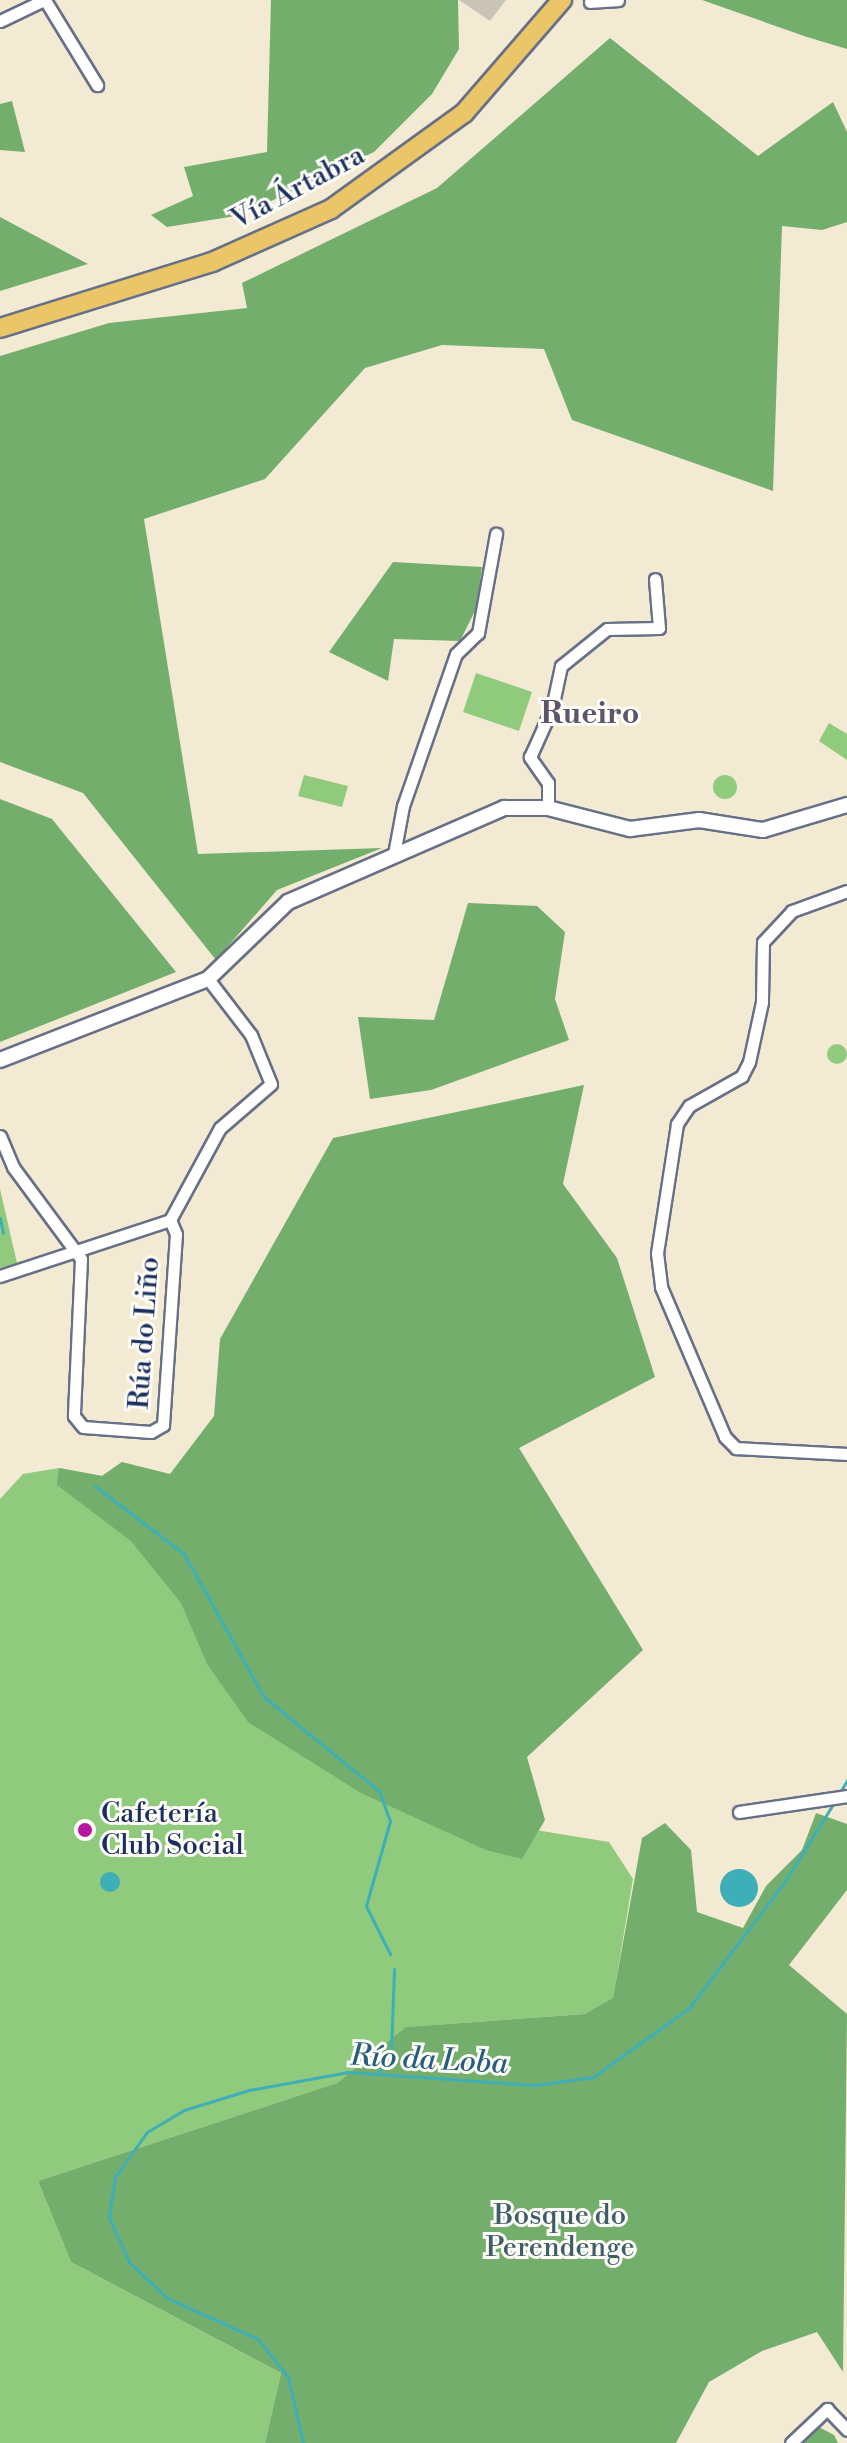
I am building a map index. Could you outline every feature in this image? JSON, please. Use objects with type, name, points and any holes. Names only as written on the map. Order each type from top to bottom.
[{"type":"highway","name":"Vía Ártabra","points":[[0,328],[225,257],[331,209],[429,143],[530,42],[562,0]]},
{"type":"highway","points":[[530,42],[570,0]]},
{"type":"street","points":[[0,21],[45,0],[97,85]]},
{"type":"street","points":[[590,2],[618,0]]},
{"type":"street","points":[[394,854],[403,806],[456,654],[478,633],[496,534]]},
{"type":"street","points":[[548,808],[548,783],[530,757],[552,708],[561,666],[607,629],[659,628],[655,579]]},
{"type":"street","points":[[0,1060],[208,979],[288,902],[504,808],[548,808],[615,828],[699,820],[752,830],[847,805]]},
{"type":"street","points":[[847,891],[792,911],[763,942],[762,1002],[749,1062],[731,1084],[689,1106],[667,1159],[661,1287],[695,1378],[736,1448],[847,1454]]},
{"type":"street","points":[[0,1276],[78,1247],[170,1220],[220,1128],[271,1084],[251,1035],[208,979]]},
{"type":"street","points":[[0,1136],[13,1167],[78,1247]]},
{"type":"street","name":"Rúa do Liño","points":[[78,1247],[74,1416],[83,1427],[151,1432],[166,1417],[176,1234],[170,1220]]},
{"type":"street","points":[[739,1812],[847,1796]]},
{"type":"street","points":[[791,2443],[827,2409],[847,2430]]},
{"type":"shaded area","points":[[459,0],[506,0],[490,21]]},
{"type":"green space","points":[[271,0],[458,0],[459,49],[432,94],[374,152],[242,215],[167,227],[151,215],[193,196],[184,167],[267,152]]},
{"type":"green space","points":[[702,0],[847,0],[847,49],[807,37]]},
{"type":"green space","points":[[610,38],[758,156],[833,102],[847,132],[847,222],[822,230],[782,226],[773,491],[572,420],[544,349],[442,345],[365,368],[265,479],[144,519],[198,854],[382,848],[277,890],[216,960],[83,793],[0,762],[0,356],[109,323],[247,308],[242,283],[437,188]]},
{"type":"green space","points":[[12,101],[25,152],[0,150],[0,104]]},
{"type":"green space","points":[[0,217],[88,264],[0,291]]},
{"type":"green space","points":[[393,562],[482,567],[476,609],[460,641],[394,639],[388,681],[329,652]]},
{"type":"green space","points":[[476,673],[532,692],[519,731],[463,712]]},
{"type":"green space","points":[[829,723],[847,734],[847,760],[819,741]]},
{"type":"green space","points":[[304,775],[348,786],[342,807],[298,796]]},
{"type":"green space","points":[[725,775],[733,779],[737,787],[733,795],[725,799],[717,795],[713,787],[717,779]]},
{"type":"green space","points":[[0,799],[52,819],[176,972],[0,1042]]},
{"type":"green space","points":[[468,903],[537,906],[565,932],[555,999],[569,1040],[431,1090],[370,1099],[358,1017],[434,1020]]},
{"type":"green space","points":[[833,1044],[841,1044],[847,1054],[841,1064],[833,1064],[827,1058],[827,1050]]},
{"type":"green space","points":[[584,1085],[563,1184],[617,1258],[655,1377],[519,1448],[643,1650],[527,1757],[545,1820],[522,1859],[486,1850],[361,1793],[248,1722],[207,1664],[181,1603],[131,1541],[57,1485],[59,1468],[102,1476],[122,1462],[170,1474],[214,1416],[220,1339],[333,1138]]},
{"type":"green space","points":[[0,1189],[17,1263],[0,1268]]},
{"type":"green space","points":[[122,1462],[487,1822],[609,1842],[633,1879],[613,1999],[585,2014],[407,2027],[337,2083],[38,2181],[71,2262],[281,2373],[265,2443],[0,2443],[0,1499],[23,1474],[59,1468],[102,1476]]},
{"type":"green space","name":"Bosque do Perendenge","points":[[816,1813],[847,1824],[847,1890],[789,1965],[847,2014],[843,2372],[817,2332],[762,2351],[709,2382],[676,2443],[265,2443],[281,2373],[71,2262],[38,2181],[337,2083],[406,2027],[585,2014],[613,1998],[642,1838],[665,1823],[691,1850],[697,1912],[743,1928],[766,1886],[802,1850]]},
{"type":"green space","points":[[815,2425],[834,2435],[838,2443],[799,2443]]},
{"type":"water","points":[[739,1869],[752,1875],[758,1888],[752,1901],[739,1907],[726,1901],[720,1888],[726,1875]]},
{"type":"water","points":[[110,1872],[117,1875],[120,1882],[117,1889],[110,1892],[103,1889],[100,1882],[103,1875]]},
{"type":"waterway","points":[[0,1218],[3,1233]]},
{"type":"waterway","points":[[95,1486],[184,1554],[264,1697],[379,1791],[390,1821],[366,1906],[390,1954]]},
{"type":"waterway","name":"Río da Loba","points":[[839,1794],[847,1780]]},
{"type":"waterway","name":"Río da Loba","points":[[303,2443],[288,2377],[258,2339],[167,2298],[129,2262],[109,2217],[115,2177],[147,2132],[184,2110],[249,2090],[348,2072],[535,2085],[593,2077],[689,2008],[785,1881],[835,1801]]},
{"type":"waterway","points":[[378,2073],[391,2052],[394,1969]]},
{"type":"place","name":"Cafetería Club Social","points":[[85,1830]]},
{"type":"district","name":"Rueiro","points":[[590,714]]}]
